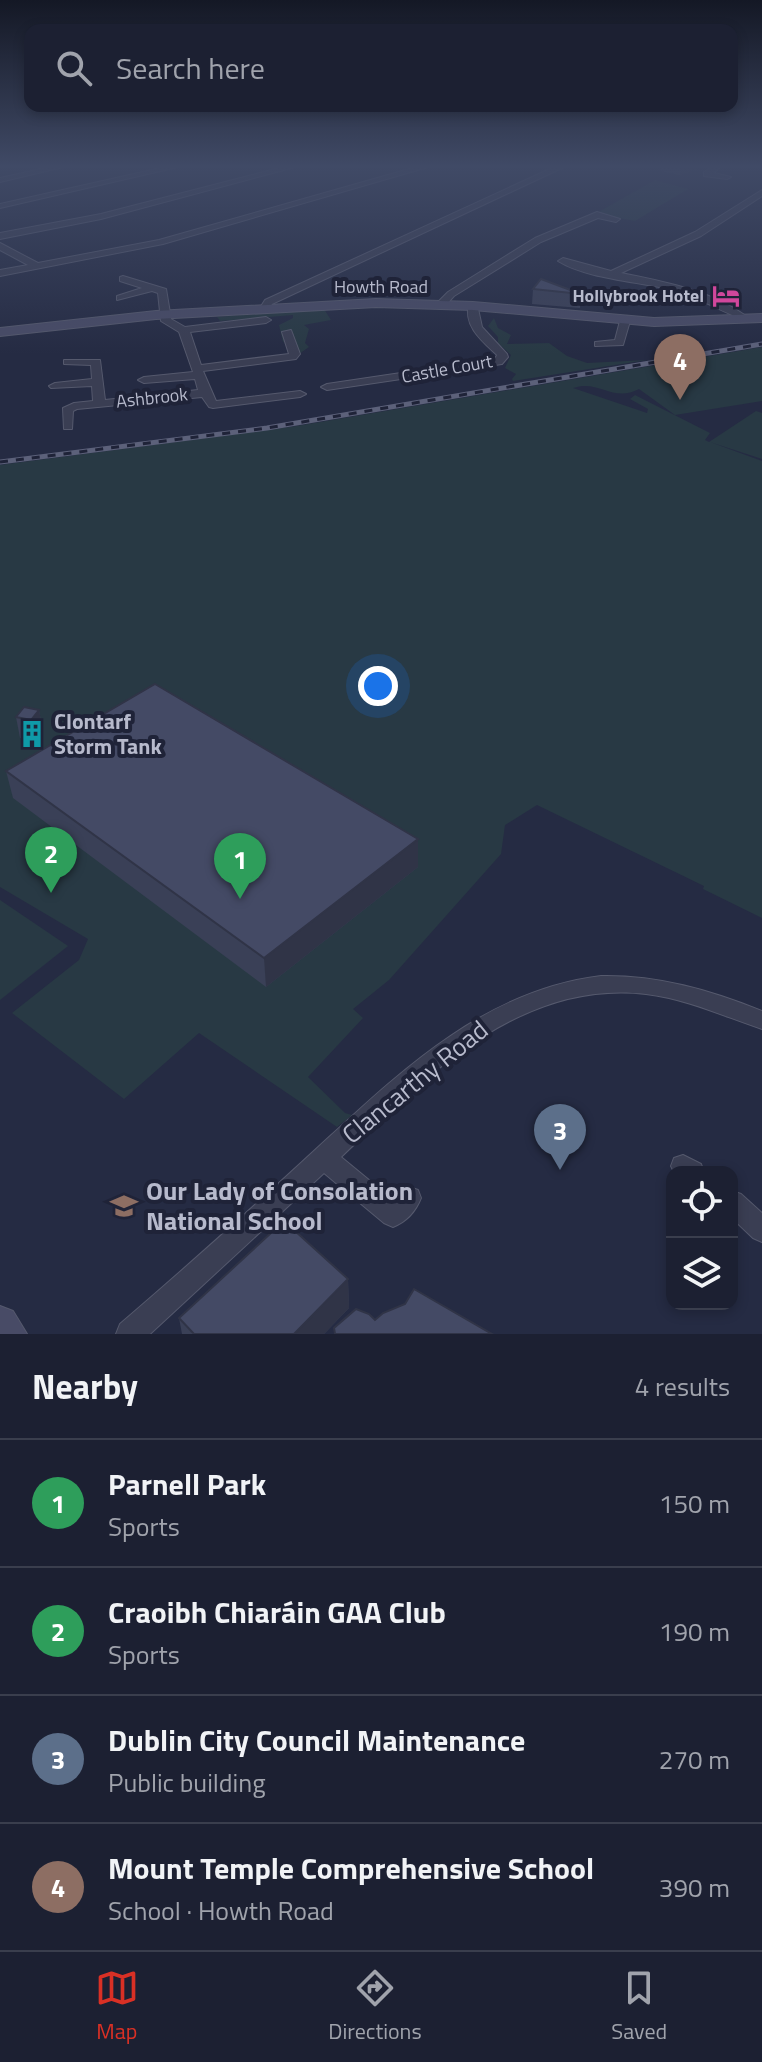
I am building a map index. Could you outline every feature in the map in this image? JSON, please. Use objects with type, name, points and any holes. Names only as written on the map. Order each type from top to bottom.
[{"type":"main road","name":"Howth Road","points":[[0,332],[145,316],[168,320],[376,303],[473,306],[625,321],[678,323],[762,318]]},
{"type":"main road","points":[[0,1324],[8,1334]]},
{"type":"street","points":[[0,236],[34,229]]},
{"type":"street","points":[[0,273],[160,242],[205,229]]},
{"type":"street","points":[[123,279],[164,293],[162,299],[168,320],[184,330],[266,314],[268,302],[425,229]]},
{"type":"street","points":[[441,304],[451,294],[538,240],[567,229]]},
{"type":"street","points":[[612,274],[705,229]]},
{"type":"street","points":[[558,233],[579,238]]},
{"type":"street","points":[[538,240],[559,245]]},
{"type":"street","points":[[0,246],[37,266]]},
{"type":"street","points":[[563,261],[699,296],[728,308],[742,318]]},
{"type":"street","points":[[120,298],[151,288]]},
{"type":"street","name":"Castle Court","points":[[327,387],[375,382],[501,360],[502,354],[477,329],[472,317],[473,306]]},
{"type":"street","points":[[599,344],[619,343],[625,321]]},
{"type":"street","name":"Ashbrook","points":[[184,330],[210,402],[219,405],[300,394]]},
{"type":"street","name":"Ashbrook","points":[[144,380],[292,357],[295,354],[287,332]]},
{"type":"street","name":"Ashbrook","points":[[68,362],[96,362],[99,403]]},
{"type":"street","name":"Ashbrook","points":[[55,386],[97,382]]},
{"type":"street","name":"Ashbrook","points":[[68,426],[69,408],[205,393]]},
{"type":"street","name":"Clancarthy Road","points":[[130,1334],[441,1056],[512,1008],[544,995],[612,984],[643,986],[706,999],[762,1020]]},
{"type":"street","points":[[324,1158],[393,1215],[409,1198]]},
{"type":"street","points":[[738,1208],[762,1230]]},
{"type":"shaded area","points":[[324,309],[331,320],[304,325],[309,329],[305,343],[309,347],[299,354],[295,345],[283,342],[279,325],[293,318],[293,315],[220,321],[217,317]]},
{"type":"shaded area","points":[[494,318],[498,328],[511,335],[507,344],[549,343],[567,356],[587,363],[647,360],[513,381],[516,374],[505,368],[511,355],[498,343],[498,337],[488,326]]},
{"type":"shaded area","points":[[762,347],[762,401],[675,415],[639,389],[621,393],[591,386],[573,388],[647,413],[648,409],[630,399],[635,395],[710,433],[705,440],[709,442],[756,411],[762,413],[762,459],[710,442],[762,461],[762,918],[703,889],[704,886],[537,805],[505,825],[501,854],[389,980],[353,1009],[363,1018],[308,1077],[345,1113],[352,1115],[337,1127],[199,1033],[124,1099],[12,1013],[79,960],[88,939],[0,887],[0,465],[297,426]]},
{"type":"shaded area","points":[[0,900],[68,946],[0,1000]]},
{"type":"building","points":[[541,279],[581,294],[533,289]]},
{"type":"building","points":[[155,684],[418,839],[264,958],[6,771]]},
{"type":"building","points":[[24,707],[39,710],[31,720],[16,717]]},
{"type":"building","points":[[284,1221],[348,1279],[294,1334],[194,1334],[179,1318]]},
{"type":"building","points":[[414,1289],[492,1334],[335,1334],[334,1328],[356,1309],[375,1320],[383,1313],[405,1304]]},
{"type":"railway","points":[[0,462],[267,428],[762,344]]},
{"type":"place","name":"Hollybrook Hotel","points":[[726,296]]},
{"type":"place","name":"Mount Temple Comprehensive School","points":[[680,400]]},
{"type":"place","name":"Clontarf Storm Tank","points":[[32,734]]},
{"type":"place","name":"Craoibh Chiaráin GAA Club","points":[[51,893]]},
{"type":"place","name":"Parnell Park","points":[[240,899]]},
{"type":"place","name":"Dublin City Council Maintenance","points":[[560,1170]]},
{"type":"place","name":"Our Lady of Consolation National School","points":[[124,1206]]}]
